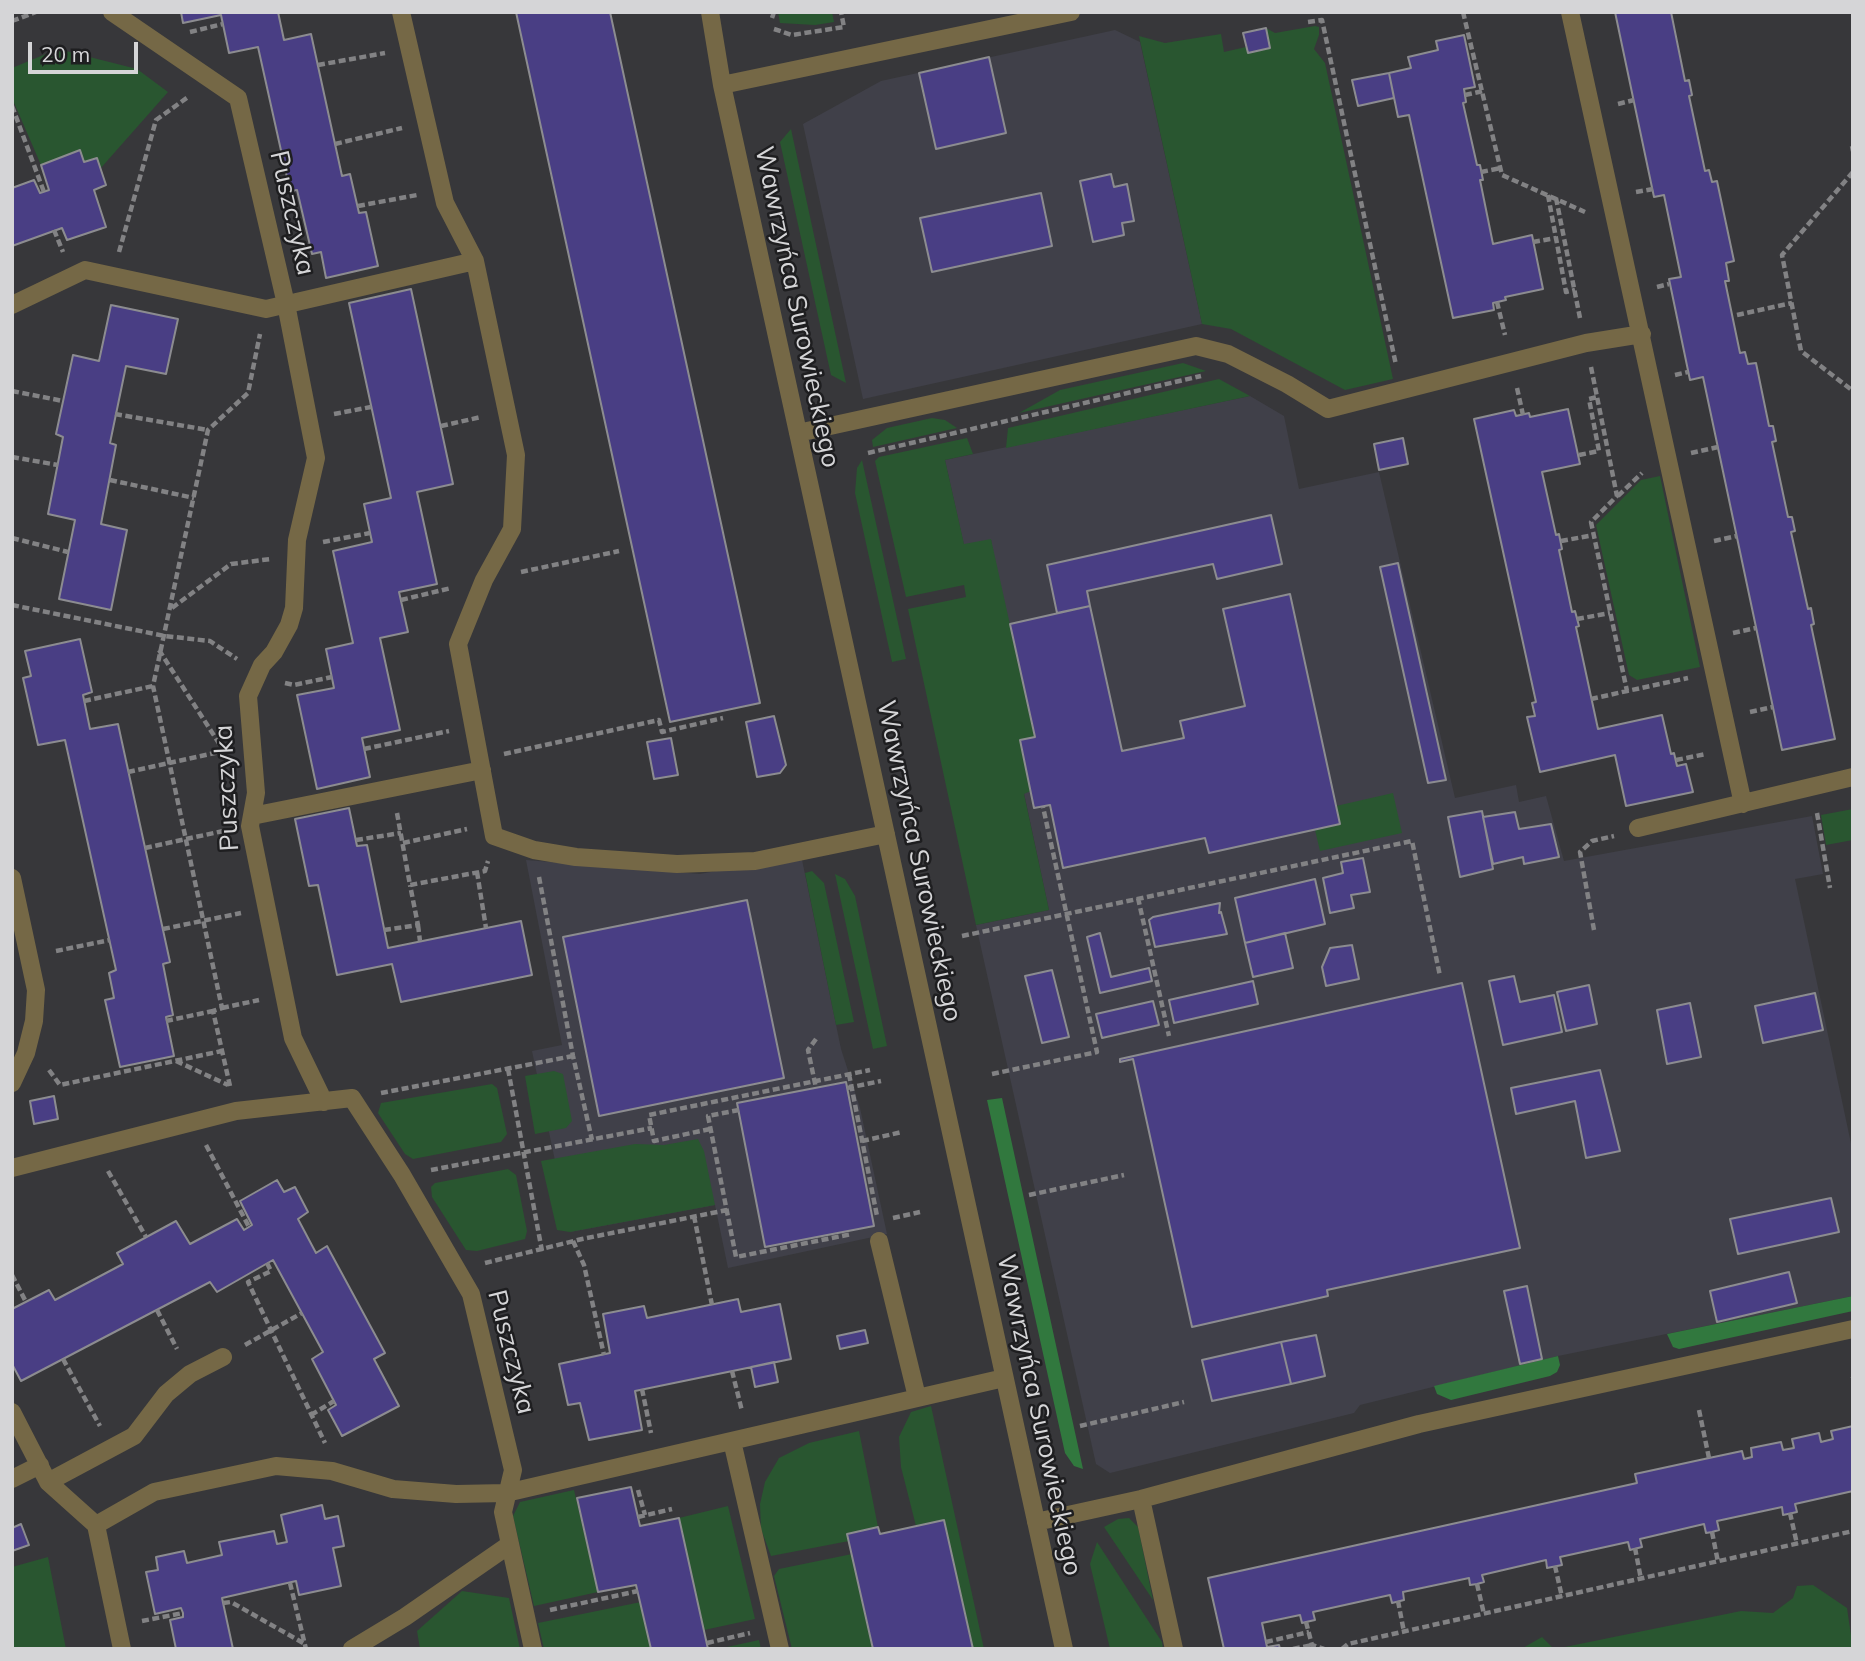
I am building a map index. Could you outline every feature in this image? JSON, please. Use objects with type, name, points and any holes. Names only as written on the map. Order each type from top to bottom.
[{"type":"street","name":"Puszczyka","points":[[112,12],[238,98],[286,304],[316,458],[296,552],[294,608],[289,625],[258,674],[248,696],[256,793],[250,826],[293,1038],[324,1102]]},
{"type":"street","points":[[401,12],[445,203],[475,261],[516,455],[512,529],[484,580],[458,644],[493,830],[534,850],[576,857],[703,863],[755,860],[886,834]]},
{"type":"street","name":"Wawrzyńca Surowieckiego","points":[[701,12],[722,85]]},
{"type":"street","name":"Wawrzyńca Surowieckiego","points":[[710,12],[722,85],[1063,1649]]},
{"type":"street","points":[[722,85],[1071,12]]},
{"type":"street","points":[[1570,12],[1743,804]]},
{"type":"street","points":[[12,304],[85,270],[266,309],[475,261]]},
{"type":"street","points":[[798,433],[1196,346],[1228,354],[1287,384],[1328,409],[1586,343],[1642,334]]},
{"type":"street","points":[[252,816],[392,788],[481,765]]},
{"type":"street","points":[[1638,828],[1853,777]]},
{"type":"street","points":[[12,878],[36,990],[34,1021],[26,1053],[12,1083]]},
{"type":"street","name":"Puszczyka","points":[[352,1098],[402,1175],[459,1269],[471,1294],[513,1470],[503,1512],[533,1649]]},
{"type":"street","points":[[12,1168],[236,1111],[352,1098]]},
{"type":"street","points":[[880,1241],[917,1397]]},
{"type":"street","points":[[1036,1522],[1141,1499],[1419,1424],[1853,1329]]},
{"type":"street","points":[[48,1482],[113,1450],[134,1436],[166,1394],[190,1374],[223,1357]]},
{"type":"street","points":[[96,1525],[153,1492],[276,1466],[332,1471],[393,1489],[456,1494],[506,1493],[1004,1378]]},
{"type":"street","points":[[12,1412],[48,1482],[96,1525],[122,1649]]},
{"type":"street","points":[[732,1441],[780,1649]]},
{"type":"street","points":[[12,1479],[40,1465]]},
{"type":"street","points":[[1141,1499],[1174,1649]]},
{"type":"street","points":[[352,1649],[405,1617],[509,1545]]},
{"type":"path","points":[[12,21],[36,12]]},
{"type":"path","points":[[774,29],[792,35],[844,27],[841,12]]},
{"type":"path","points":[[1463,12],[1502,175],[1594,215],[1615,213]]},
{"type":"path","points":[[1308,22],[1322,20],[1401,390]]},
{"type":"path","points":[[192,32],[223,24]]},
{"type":"path","points":[[318,65],[374,55]]},
{"type":"path","points":[[124,234],[156,120],[211,80]]},
{"type":"path","points":[[1465,95],[1483,91]]},
{"type":"path","points":[[12,106],[44,192]]},
{"type":"path","points":[[335,144],[396,130]]},
{"type":"path","points":[[1481,172],[1501,168]]},
{"type":"path","points":[[1853,172],[1782,255],[1801,351],[1853,391]]},
{"type":"path","points":[[358,206],[442,191]]},
{"type":"path","points":[[1548,195],[1566,292],[1575,290]]},
{"type":"path","points":[[1556,198],[1617,496],[1591,522],[1627,691]]},
{"type":"path","points":[[1533,242],[1556,238]]},
{"type":"path","points":[[1737,315],[1792,303]]},
{"type":"path","points":[[222,1009],[153,686],[159,650],[172,609],[208,430],[248,393],[266,309]]},
{"type":"path","points":[[868,453],[1249,366]]},
{"type":"path","points":[[12,391],[63,401]]},
{"type":"path","points":[[1578,455],[1599,451],[1588,399],[1597,397]]},
{"type":"path","points":[[308,418],[371,407]]},
{"type":"path","points":[[441,426],[507,412]]},
{"type":"path","points":[[116,414],[208,430]]},
{"type":"path","points":[[12,457],[58,465]]},
{"type":"path","points":[[110,480],[194,498]]},
{"type":"path","points":[[172,609],[231,564],[296,552],[370,533]]},
{"type":"path","points":[[1560,541],[1594,535]]},
{"type":"path","points":[[12,538],[68,552]]},
{"type":"path","points":[[12,605],[165,636],[210,640],[258,674]]},
{"type":"path","points":[[1577,619],[1610,613]]},
{"type":"path","points":[[159,650],[227,759]]},
{"type":"path","points":[[1591,699],[1714,672]]},
{"type":"path","points":[[294,685],[332,677]]},
{"type":"path","points":[[84,701],[153,686]]},
{"type":"path","points":[[481,765],[659,720],[662,732],[723,718]]},
{"type":"path","points":[[364,749],[474,726]]},
{"type":"path","points":[[128,772],[224,751]]},
{"type":"path","points":[[392,788],[420,941]]},
{"type":"path","points":[[1812,788],[1830,888]]},
{"type":"path","points":[[992,1074],[1097,1052],[1043,807]]},
{"type":"path","points":[[1594,930],[1580,852],[1592,841],[1631,833],[1638,828]]},
{"type":"path","points":[[402,842],[493,830],[485,871],[410,885]]},
{"type":"path","points":[[145,848],[226,831]]},
{"type":"path","points":[[356,840],[401,833]]},
{"type":"path","points":[[962,936],[1412,841],[1440,976]]},
{"type":"path","points":[[534,850],[573,1056],[592,1140]]},
{"type":"path","points":[[477,872],[486,928]]},
{"type":"path","points":[[1138,898],[1168,1036]]},
{"type":"path","points":[[163,929],[240,913]]},
{"type":"path","points":[[384,930],[418,925]]},
{"type":"path","points":[[29,957],[110,940]]},
{"type":"path","points":[[166,1021],[259,1000]]},
{"type":"path","points":[[213,1011],[236,1111]]},
{"type":"path","points":[[815,1084],[808,1050],[816,1039]]},
{"type":"path","points":[[26,1053],[39,1058],[60,1085],[222,1051]]},
{"type":"path","points":[[352,1098],[573,1056]]},
{"type":"path","points":[[175,1060],[231,1086]]},
{"type":"path","points":[[508,1069],[542,1251]]},
{"type":"path","points":[[710,1129],[654,1141],[649,1115],[815,1084],[870,1070]]},
{"type":"path","points":[[849,1074],[849,1087],[878,1220]]},
{"type":"path","points":[[849,1087],[881,1081]]},
{"type":"path","points":[[739,1110],[708,1116],[736,1257],[859,1233]]},
{"type":"path","points":[[194,1122],[248,1227]]},
{"type":"path","points":[[402,1175],[652,1128]]},
{"type":"path","points":[[862,1141],[902,1132]]},
{"type":"path","points":[[1029,1195],[1124,1175]]},
{"type":"path","points":[[125,1200],[146,1237]]},
{"type":"path","points":[[459,1269],[542,1251],[573,1241],[727,1210]]},
{"type":"path","points":[[899,1216],[920,1212]]},
{"type":"path","points":[[694,1216],[712,1305]]},
{"type":"path","points":[[573,1241],[584,1265],[604,1355]]},
{"type":"path","points":[[267,1263],[271,1270],[248,1282],[330,1452],[332,1471]]},
{"type":"path","points":[[12,1275],[26,1302]]},
{"type":"path","points":[[157,1310],[190,1374]]},
{"type":"path","points":[[269,1330],[302,1313]]},
{"type":"path","points":[[63,1359],[113,1450]]},
{"type":"path","points":[[732,1371],[745,1419]]},
{"type":"path","points":[[642,1389],[653,1440]]},
{"type":"path","points":[[311,1415],[334,1401]]},
{"type":"path","points":[[1080,1426],[1184,1402]]},
{"type":"path","points":[[1699,1410],[1709,1458]]},
{"type":"path","points":[[638,1517],[672,1509]]},
{"type":"path","points":[[1790,1513],[1797,1544]]},
{"type":"path","points":[[1342,1649],[1348,1644],[1853,1531]]},
{"type":"path","points":[[1712,1532],[1718,1562]]},
{"type":"path","points":[[1635,1548],[1642,1579]]},
{"type":"path","points":[[1555,1566],[1562,1597]]},
{"type":"path","points":[[290,1583],[306,1646]]},
{"type":"path","points":[[1477,1584],[1484,1614]]},
{"type":"path","points":[[544,1611],[638,1591]]},
{"type":"path","points":[[1398,1601],[1404,1632]]},
{"type":"path","points":[[223,1603],[231,1602],[306,1646]]},
{"type":"path","points":[[156,1618],[183,1613]]},
{"type":"path","points":[[1306,1622],[1312,1645]]},
{"type":"path","points":[[707,1643],[775,1627]]},
{"type":"path","points":[[1266,1642],[1309,1633]]},
{"type":"path","points":[[1293,1649],[1312,1645],[1324,1649]]},
{"type":"shaded area","points":[[1115,30],[1140,42],[1202,324],[863,399],[803,124],[881,81]]},
{"type":"shaded area","points":[[1250,396],[1284,416],[1299,489],[1379,472],[1455,798],[1516,785],[1519,802],[1546,796],[1564,861],[1812,816],[1823,874],[1795,879],[1853,1153],[1853,1296],[1558,1356],[1360,1405],[1354,1413],[1110,1473],[1096,1464],[976,925],[1049,910],[1024,793],[1031,791],[1020,741],[991,540],[964,545],[945,460]],"holes":[[[1337,806],[1401,833],[1315,831],[1340,824]]]},
{"type":"shaded area","points":[[801,855],[841,1049],[860,1108],[887,1234],[728,1268],[715,1205],[570,1232],[532,1051],[562,1045],[526,860],[700,874]]},
{"type":"green space","points":[[778,12],[832,12],[834,22],[815,25],[780,23]]},
{"type":"green space","points":[[1319,27],[1319,35],[1314,49],[1325,63],[1393,379],[1345,390],[1231,329],[1202,324],[1139,36],[1165,43],[1221,34],[1224,52],[1246,47],[1248,53],[1270,48],[1266,28],[1275,33]]},
{"type":"green space","points":[[58,49],[137,69],[168,92],[100,169],[97,158],[84,162],[79,150],[41,165],[12,98],[12,68]]},
{"type":"green space","points":[[791,129],[846,383],[831,375],[780,142]]},
{"type":"green space","points":[[1183,363],[1206,371],[1019,413],[1060,390]]},
{"type":"green space","points":[[1219,379],[1250,396],[1006,448],[1008,428]]},
{"type":"green space","points":[[932,418],[945,420],[957,428],[873,447],[872,440],[887,428]]},
{"type":"green space","points":[[967,438],[973,454],[945,460],[964,544],[991,539],[1035,737],[1020,741],[1031,791],[1024,794],[1049,910],[976,925],[908,609],[966,597],[964,585],[906,597],[875,461],[879,457]]},
{"type":"green space","points":[[862,460],[906,659],[892,662],[855,493],[857,468]]},
{"type":"green space","points":[[1660,476],[1700,667],[1637,680],[1629,675],[1596,525],[1641,480]]},
{"type":"green space","points":[[1393,793],[1402,833],[1320,851],[1315,830],[1340,824],[1336,806]]},
{"type":"green space","points":[[1853,809],[1853,840],[1826,845],[1821,815]]},
{"type":"green space","points":[[812,871],[824,883],[854,1022],[836,1025],[805,873]]},
{"type":"green space","points":[[835,874],[845,879],[855,896],[887,1046],[873,1049]]},
{"type":"green space","points":[[554,1071],[563,1074],[572,1121],[566,1128],[535,1134],[525,1076]]},
{"type":"green space","points":[[492,1084],[497,1088],[507,1134],[501,1142],[413,1159],[405,1154],[378,1113],[381,1103]]},
{"type":"green space","points":[[1002,1098],[1083,1469],[1074,1466],[1065,1453],[987,1100]]},
{"type":"green space","points":[[698,1139],[704,1151],[715,1205],[570,1232],[557,1230],[541,1161],[635,1144],[664,1145]]},
{"type":"green space","points":[[508,1169],[516,1175],[527,1231],[525,1239],[477,1251],[466,1250],[432,1197],[431,1187],[435,1183]]},
{"type":"green space","points":[[1853,1296],[1853,1311],[1679,1349],[1673,1347],[1667,1334]]},
{"type":"green space","points":[[1558,1356],[1560,1365],[1557,1372],[1550,1376],[1451,1400],[1437,1394],[1434,1386]]},
{"type":"green space","points":[[931,1406],[984,1649],[973,1649],[944,1520],[916,1526],[901,1467],[899,1437],[911,1412]]},
{"type":"green space","points":[[859,1431],[878,1527],[848,1534],[849,1541],[771,1556],[761,1529],[760,1504],[765,1482],[779,1458],[809,1443]]},
{"type":"green space","points":[[574,1490],[598,1592],[534,1606],[513,1516],[520,1502]]},
{"type":"green space","points":[[728,1506],[755,1619],[704,1630],[679,1518]]},
{"type":"green space","points":[[1129,1518],[1138,1527],[1153,1600],[1104,1527],[1118,1519]]},
{"type":"green space","points":[[1097,1542],[1162,1642],[1163,1649],[1110,1649],[1090,1564]]},
{"type":"green space","points":[[852,1554],[873,1649],[792,1649],[774,1576],[779,1569]]},
{"type":"green space","points":[[48,1557],[66,1649],[12,1649],[12,1567]]},
{"type":"green space","points":[[1813,1585],[1847,1608],[1853,1649],[1555,1649],[1741,1611],[1773,1613],[1793,1598],[1797,1586]]},
{"type":"green space","points":[[462,1591],[509,1598],[520,1649],[420,1649],[417,1631]]},
{"type":"green space","points":[[641,1602],[651,1649],[544,1649],[538,1623]]},
{"type":"green space","points":[[1542,1637],[1554,1649],[1521,1649]]},
{"type":"green space","points":[[759,1640],[761,1649],[718,1649]]},
{"type":"building","points":[[181,12],[278,12],[284,40],[311,34],[342,176],[350,174],[359,213],[366,212],[378,266],[326,278],[321,252],[312,254],[297,190],[290,191],[258,47],[229,53],[221,15],[183,23]]},
{"type":"building","points":[[516,12],[610,12],[760,703],[670,722]]},
{"type":"building","points":[[1615,12],[1671,12],[1685,81],[1689,80],[1692,95],[1689,96],[1705,171],[1709,170],[1712,182],[1717,181],[1734,261],[1726,263],[1729,281],[1725,281],[1740,353],[1745,352],[1748,364],[1756,363],[1769,426],[1773,426],[1776,441],[1772,442],[1788,517],[1792,517],[1795,531],[1791,532],[1808,609],[1811,608],[1814,624],[1811,625],[1835,739],[1782,750],[1703,377],[1690,380],[1669,279],[1681,277],[1664,195],[1654,197]]},
{"type":"building","points":[[1266,28],[1270,48],[1248,53],[1243,33]]},
{"type":"building","points":[[1464,35],[1475,87],[1464,89],[1466,102],[1463,103],[1477,165],[1480,165],[1483,180],[1480,180],[1493,244],[1532,235],[1543,289],[1505,297],[1506,300],[1493,303],[1494,310],[1453,318],[1409,115],[1398,117],[1389,73],[1411,68],[1408,57],[1438,50],[1436,41]]},
{"type":"building","points":[[989,57],[1006,133],[936,149],[919,73]]},
{"type":"building","points":[[1389,73],[1394,98],[1358,106],[1352,80]]},
{"type":"building","points":[[80,150],[84,162],[97,158],[106,185],[94,190],[106,227],[67,240],[62,228],[12,246],[12,188],[34,180],[40,193],[49,190],[41,165]]},
{"type":"building","points":[[1111,174],[1114,187],[1127,184],[1134,221],[1122,223],[1124,235],[1093,242],[1080,181]]},
{"type":"building","points":[[1041,193],[1052,246],[932,272],[920,218]]},
{"type":"building","points":[[411,289],[453,484],[417,492],[437,584],[399,592],[408,632],[380,638],[400,730],[362,738],[370,777],[317,789],[297,695],[334,688],[326,649],[353,643],[333,551],[372,542],[364,504],[391,498],[349,303]]},
{"type":"building","points":[[111,305],[178,319],[166,374],[126,366],[110,443],[116,445],[101,524],[127,530],[111,610],[59,599],[75,520],[48,514],[63,437],[56,434],[73,355],[99,361]]},
{"type":"building","points":[[1568,409],[1580,464],[1542,472],[1556,535],[1559,534],[1562,549],[1559,550],[1572,612],[1575,611],[1579,626],[1576,627],[1598,729],[1662,715],[1671,754],[1674,753],[1677,766],[1686,764],[1693,792],[1626,806],[1615,755],[1540,772],[1527,717],[1535,716],[1532,703],[1536,702],[1474,419],[1514,410],[1516,416],[1529,413],[1530,417]]},
{"type":"building","points":[[1403,438],[1408,464],[1379,470],[1374,444]]},
{"type":"building","points":[[1271,515],[1282,564],[1217,579],[1213,564],[1087,591],[1090,606],[1057,613],[1047,565]]},
{"type":"building","points":[[1398,563],[1446,780],[1428,783],[1380,567]]},
{"type":"building","points":[[1290,594],[1340,824],[1209,853],[1205,838],[1063,868],[1050,805],[1034,808],[1020,740],[1035,737],[1010,624],[1090,606],[1122,751],[1184,738],[1180,721],[1245,706],[1223,609]]},
{"type":"building","points":[[80,639],[92,692],[83,695],[90,729],[118,724],[170,962],[163,964],[173,1015],[166,1017],[174,1056],[120,1067],[105,1000],[114,998],[109,973],[116,970],[65,740],[38,745],[23,678],[31,676],[25,651]]},
{"type":"building","points":[[774,716],[786,765],[780,773],[757,777],[746,722]]},
{"type":"building","points":[[671,738],[678,775],[654,779],[647,742]]},
{"type":"building","points":[[349,808],[357,846],[367,845],[388,948],[521,921],[532,975],[401,1002],[392,964],[337,975],[318,885],[309,886],[295,819]]},
{"type":"building","points":[[1482,811],[1493,869],[1460,877],[1448,817]]},
{"type":"building","points":[[1515,812],[1519,829],[1551,824],[1559,857],[1524,864],[1523,857],[1493,864],[1483,817]]},
{"type":"building","points":[[1363,858],[1370,892],[1351,895],[1354,908],[1330,913],[1323,878],[1343,873],[1341,862]]},
{"type":"building","points":[[1315,879],[1325,924],[1245,943],[1235,898]]},
{"type":"building","points":[[747,900],[784,1078],[599,1116],[563,937]]},
{"type":"building","points":[[1220,903],[1219,913],[1221,912],[1227,934],[1155,947],[1149,920],[1153,917]]},
{"type":"building","points":[[1100,933],[1111,977],[1149,968],[1152,981],[1100,993],[1087,937]]},
{"type":"building","points":[[1285,933],[1293,968],[1253,977],[1245,943]]},
{"type":"building","points":[[1352,945],[1359,979],[1326,986],[1322,967],[1330,948]]},
{"type":"building","points":[[1052,970],[1069,1037],[1042,1043],[1025,976]]},
{"type":"building","points":[[1514,976],[1520,1002],[1554,995],[1562,1032],[1503,1045],[1489,981]]},
{"type":"building","points":[[1253,981],[1258,1004],[1174,1023],[1169,1000]]},
{"type":"building","points":[[1462,983],[1520,1248],[1327,1290],[1328,1296],[1192,1327],[1133,1059],[1120,1062],[1120,1059]]},
{"type":"building","points":[[1589,985],[1597,1024],[1566,1031],[1557,992]]},
{"type":"building","points":[[1815,993],[1823,1030],[1763,1043],[1755,1006]]},
{"type":"building","points":[[1153,1001],[1159,1025],[1102,1038],[1096,1014]]},
{"type":"building","points":[[1690,1003],[1701,1057],[1667,1064],[1657,1010]]},
{"type":"building","points":[[1600,1070],[1620,1151],[1586,1158],[1575,1101],[1516,1114],[1511,1088]]},
{"type":"building","points":[[846,1082],[874,1226],[765,1247],[737,1103]]},
{"type":"building","points":[[54,1096],[58,1119],[34,1124],[30,1101]]},
{"type":"building","points":[[277,1180],[284,1192],[295,1187],[308,1212],[298,1219],[316,1253],[327,1246],[385,1353],[374,1359],[399,1406],[342,1436],[328,1410],[336,1405],[312,1359],[323,1352],[273,1260],[217,1292],[210,1282],[21,1381],[12,1364],[12,1309],[49,1290],[55,1300],[123,1264],[117,1253],[176,1221],[190,1244],[237,1219],[244,1230],[252,1225],[240,1201]]},
{"type":"building","points":[[1831,1198],[1839,1232],[1738,1254],[1730,1219]]},
{"type":"building","points":[[1789,1272],[1797,1303],[1717,1322],[1710,1291]]},
{"type":"building","points":[[1527,1286],[1542,1359],[1520,1364],[1504,1291]]},
{"type":"building","points":[[738,1299],[741,1312],[780,1304],[791,1359],[635,1391],[642,1430],[589,1440],[580,1403],[568,1405],[559,1364],[610,1353],[603,1314],[644,1306],[647,1318]]},
{"type":"building","points":[[865,1330],[868,1343],[840,1349],[837,1336]]},
{"type":"building","points":[[1316,1335],[1325,1376],[1291,1384],[1281,1342]]},
{"type":"building","points":[[1281,1342],[1291,1384],[1212,1401],[1202,1360]]},
{"type":"building","points":[[774,1362],[778,1382],[755,1387],[751,1367]]},
{"type":"building","points":[[1853,1426],[1853,1491],[1795,1504],[1797,1512],[1783,1515],[1782,1507],[1717,1521],[1719,1530],[1712,1532],[1706,1533],[1704,1524],[1640,1539],[1642,1547],[1630,1550],[1628,1542],[1560,1557],[1562,1565],[1547,1568],[1546,1560],[1482,1575],[1484,1582],[1477,1584],[1470,1585],[1469,1578],[1403,1592],[1404,1600],[1392,1603],[1390,1595],[1313,1612],[1315,1620],[1302,1623],[1300,1615],[1262,1623],[1267,1647],[1279,1645],[1280,1649],[1224,1649],[1208,1578],[1637,1483],[1635,1474],[1742,1451],[1744,1459],[1752,1457],[1751,1448],[1781,1442],[1783,1450],[1794,1448],[1792,1439],[1819,1433],[1821,1442],[1833,1439],[1831,1431]]},
{"type":"building","points":[[631,1487],[640,1526],[679,1518],[708,1649],[651,1649],[636,1585],[598,1592],[577,1498]]},
{"type":"building","points":[[322,1505],[325,1519],[338,1516],[344,1546],[333,1548],[341,1586],[299,1595],[296,1581],[222,1598],[233,1649],[176,1649],[170,1620],[183,1617],[183,1613],[181,1608],[155,1614],[146,1572],[158,1570],[156,1557],[184,1551],[187,1563],[222,1555],[219,1542],[274,1531],[277,1544],[287,1542],[281,1515]]},
{"type":"building","points":[[944,1520],[973,1649],[873,1649],[847,1534],[878,1527],[880,1534]]},
{"type":"building","points":[[21,1524],[29,1545],[12,1551],[12,1528]]}]
